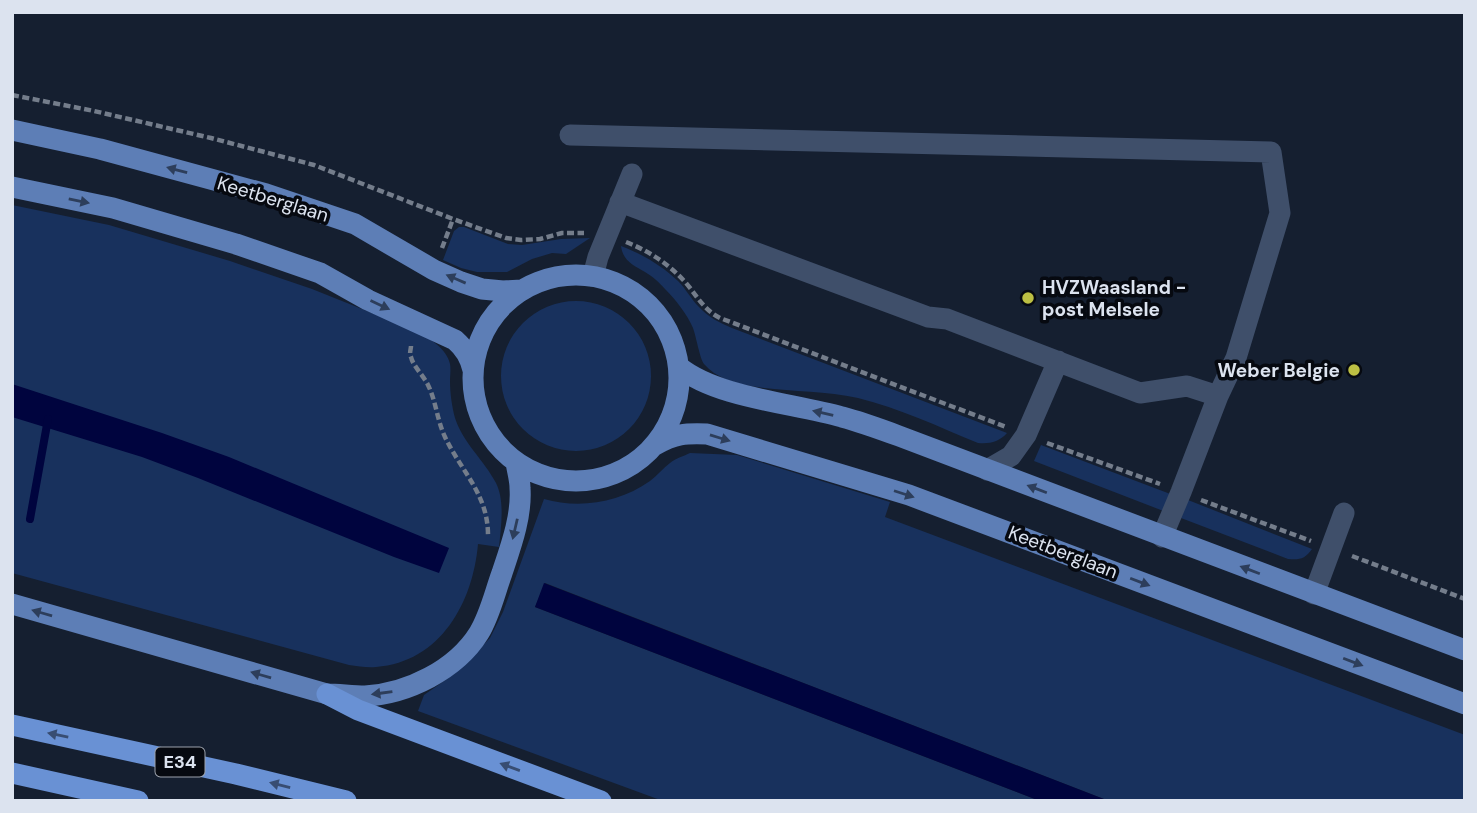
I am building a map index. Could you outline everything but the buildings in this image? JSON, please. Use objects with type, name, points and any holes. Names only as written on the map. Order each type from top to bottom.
[{"type":"highway","points":[[327,694],[358,710],[601,801]]},
{"type":"highway","name":"E34","points":[[12,725],[346,801]]},
{"type":"highway","points":[[12,774],[138,801]]},
{"type":"main road","name":"Keetberglaan","points":[[12,130],[100,149],[266,194],[355,225],[434,270],[482,289],[522,290]]},
{"type":"main road","points":[[12,187],[113,208],[236,244],[320,273],[368,300],[455,340],[470,358],[475,396],[483,421],[497,444],[516,462],[538,474],[563,480],[589,480],[613,474],[636,462],[655,445],[670,422],[678,395],[679,367],[673,341],[660,318],[642,298],[618,284],[593,276],[568,275],[544,280],[522,290],[503,305],[488,324],[478,346],[473,370]]},
{"type":"main road","points":[[679,367],[690,376],[726,390],[842,417],[899,436],[1465,650]]},
{"type":"main road","name":"Keetberglaan","points":[[655,445],[684,433],[707,434],[909,495],[1465,704]]},
{"type":"main road","points":[[12,604],[327,694],[365,696],[394,692],[447,667],[467,650],[480,632],[510,548],[518,516],[520,490],[516,462]]},
{"type":"lane","points":[[570,135],[1271,152],[1280,214],[1236,358],[1218,396],[1162,537]]},
{"type":"lane","points":[[593,276],[632,174]]},
{"type":"lane","points":[[620,202],[928,317],[947,319],[1140,393],[1187,386],[1218,396]]},
{"type":"lane","points":[[987,470],[1011,456],[1026,435],[1058,362]]},
{"type":"lane","points":[[1314,594],[1344,513]]},
{"type":"path","points":[[12,94],[211,138],[314,165],[506,238],[540,239],[562,233],[607,235],[645,250],[669,266],[711,313],[720,318],[1465,599]]},
{"type":"path","points":[[434,270],[453,219]]},
{"type":"path","points":[[414,321],[411,357],[428,384],[445,437],[472,480],[483,504],[488,525],[488,544]]},
{"type":"shaded area","points":[[12,205],[109,225],[230,261],[312,289],[417,331],[441,349],[450,364],[455,418],[463,435],[496,483],[502,514],[499,547],[478,544],[475,566],[461,607],[436,641],[419,654],[399,663],[373,667],[349,665],[12,573]]},
{"type":"shaded area","points":[[459,227],[508,244],[590,238],[566,254],[552,253],[532,259],[507,272],[477,272],[443,260],[454,231]]},
{"type":"shaded area","points":[[621,246],[644,256],[665,270],[681,284],[703,311],[723,324],[1007,433],[994,442],[978,443],[904,412],[858,398],[751,386],[720,376],[704,364],[693,328],[681,307],[656,280],[629,262]]},
{"type":"shaded area","points":[[576,301],[605,306],[629,323],[646,347],[651,376],[646,405],[629,429],[605,446],[576,451],[547,446],[523,429],[506,405],[501,376],[506,347],[523,323],[547,306]]},
{"type":"shaded area","points":[[12,384],[229,457],[449,548],[439,573],[142,457],[12,417]]},
{"type":"shaded area","points":[[1041,445],[1173,495],[1166,512],[1034,461]]},
{"type":"shaded area","points":[[690,453],[737,455],[890,502],[885,517],[1465,735],[1465,801],[1109,801],[545,583],[535,607],[1040,801],[663,801],[418,711],[424,695],[454,674],[490,638],[503,612],[544,499],[585,504],[612,499],[638,488],[653,479],[672,461]]},
{"type":"shaded area","points":[[1188,500],[1312,549],[1302,558],[1288,559],[1181,518]]},
{"type":"shaded area","points":[[544,583],[1109,801],[1040,801],[535,607]]},
{"type":"waterway","points":[[30,519],[48,419]]},
{"type":"place","name":"HVZWaasland - post Melsele","points":[[1028,298]]},
{"type":"place","name":"Weber Belgie","points":[[1354,370]]}]
